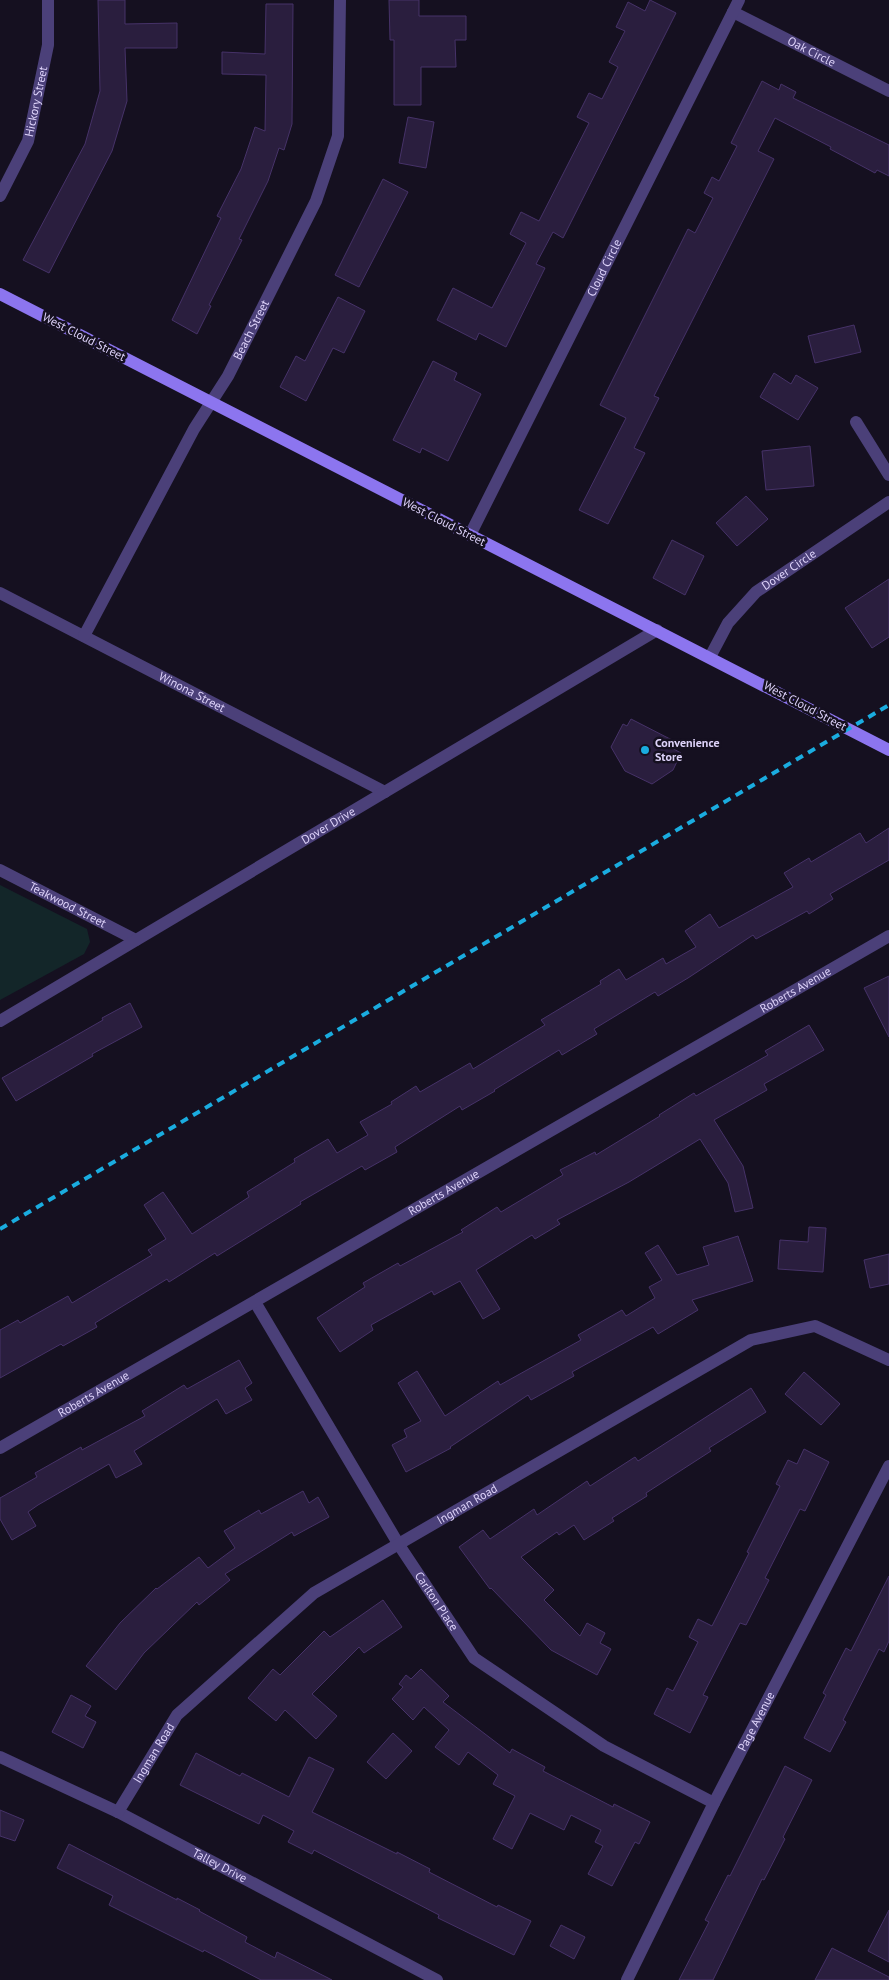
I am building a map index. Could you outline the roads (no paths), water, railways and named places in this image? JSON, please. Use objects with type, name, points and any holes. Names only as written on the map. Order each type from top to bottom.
[{"type":"main road","name":"West Cloud Street","points":[[0,294],[889,750]]},
{"type":"street","name":"Hickory Street","points":[[0,196],[28,141],[48,45],[48,0]]},
{"type":"street","name":"Beach Street","points":[[84,636],[194,429],[228,376],[316,201],[338,136],[340,0]]},
{"type":"street","name":"Oak Circle","points":[[736,6],[889,91]]},
{"type":"street","name":"Cloud Circle","points":[[470,535],[736,6]]},
{"type":"street","points":[[856,422],[889,475]]},
{"type":"street","name":"Dover Circle","points":[[710,657],[728,623],[756,592],[889,502]]},
{"type":"street","name":"Winona Street","points":[[0,593],[385,792]]},
{"type":"street","name":"Dover Drive","points":[[0,1021],[658,630]]},
{"type":"street","name":"Teakwood Street","points":[[0,870],[136,940]]},
{"type":"street","name":"Roberts Avenue","points":[[0,1448],[889,936]]},
{"type":"street","name":"Carlton Place","points":[[255,1302],[399,1545],[474,1658],[604,1746],[714,1803]]},
{"type":"street","name":"Ingman Road","points":[[118,1812],[177,1715],[314,1593],[751,1340],[815,1326],[889,1360]]},
{"type":"street","name":"Page Avenue","points":[[627,1980],[714,1803],[887,1473]]},
{"type":"street","name":"Talley Drive","points":[[0,1757],[118,1812],[437,1980]]},
{"type":"railway","points":[[0,1229],[889,705]]},
{"type":"place","name":"Convenience Store","points":[[645,750]]}]
